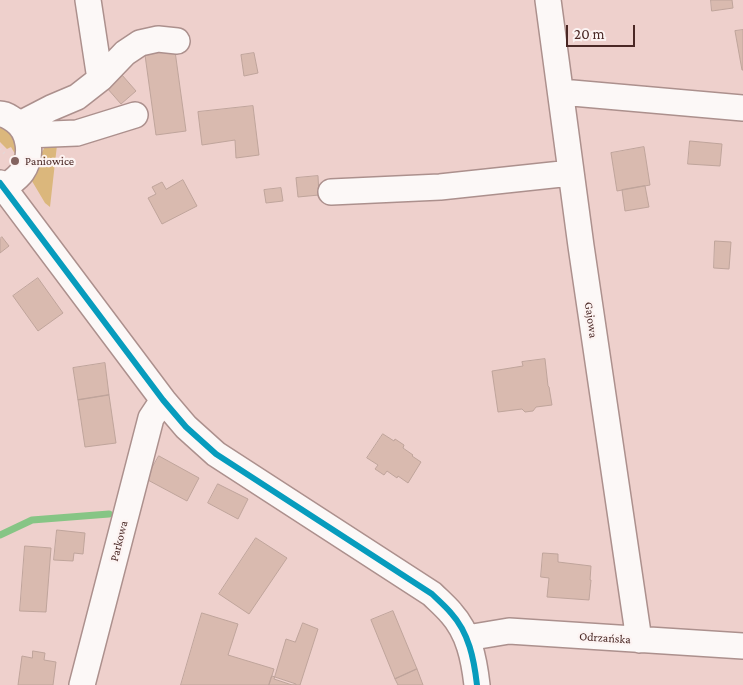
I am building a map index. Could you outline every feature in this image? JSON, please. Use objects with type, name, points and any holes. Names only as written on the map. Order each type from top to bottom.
[{"type":"street","points":[[88,0],[100,78]]},
{"type":"street","name":"Gajowa","points":[[548,0],[580,246],[639,640]]},
{"type":"street","points":[[15,124],[77,97],[100,78],[126,52],[140,43],[158,39],[177,41]]},
{"type":"street","points":[[561,92],[743,108]]},
{"type":"street","points":[[15,124],[77,134],[135,115]]},
{"type":"street","points":[[15,124],[29,155],[8,181],[163,400],[186,427],[216,454],[432,594],[452,614],[467,638],[475,665],[477,685]]},
{"type":"street","points":[[331,192],[440,186],[571,173]]},
{"type":"street","name":"Parkowa","points":[[82,685],[151,418],[163,400]]},
{"type":"street","name":"Odrzańska","points":[[467,638],[509,632],[743,646]]},
{"type":"path","points":[[0,149],[8,181]]},
{"type":"shaded area","points":[[0,121],[17,130],[18,166],[12,156],[15,154],[11,147],[7,149],[0,142]]},
{"type":"shaded area","points":[[47,143],[57,145],[50,207],[45,203],[29,176]]},
{"type":"building","points":[[711,0],[732,0],[733,8],[712,11]]},
{"type":"building","points":[[743,30],[743,70],[742,70],[735,31]]},
{"type":"building","points":[[175,51],[186,131],[156,135],[145,55]]},
{"type":"building","points":[[254,53],[258,73],[244,76],[241,55]]},
{"type":"building","points":[[122,75],[136,91],[121,104],[107,88]]},
{"type":"building","points":[[253,106],[259,155],[236,158],[235,140],[202,145],[198,112]]},
{"type":"building","points":[[690,141],[722,144],[720,166],[688,164]]},
{"type":"building","points":[[644,147],[650,185],[617,191],[611,153]]},
{"type":"building","points":[[318,176],[319,195],[298,197],[296,178]]},
{"type":"building","points":[[183,180],[197,206],[162,224],[148,198],[156,194],[152,187],[162,182],[166,189]]},
{"type":"building","points":[[645,186],[649,207],[625,211],[622,190]]},
{"type":"building","points":[[281,188],[283,201],[266,203],[264,190]]},
{"type":"building","points":[[2,237],[9,246],[0,253],[0,239]]},
{"type":"building","points":[[715,241],[731,242],[729,269],[714,268]]},
{"type":"building","points":[[38,278],[63,313],[38,331],[13,296]]},
{"type":"building","points":[[545,359],[552,405],[536,407],[533,411],[525,412],[522,409],[498,412],[492,371],[523,366],[522,362]]},
{"type":"building","points":[[105,363],[109,395],[78,400],[73,368]]},
{"type":"building","points":[[109,395],[116,443],[85,447],[78,400]]},
{"type":"building","points":[[383,434],[404,445],[403,448],[421,462],[408,483],[387,471],[384,475],[375,469],[378,465],[367,458]]},
{"type":"building","points":[[159,456],[199,478],[187,501],[146,479]]},
{"type":"building","points":[[218,484],[248,499],[238,519],[208,503]]},
{"type":"building","points":[[57,530],[85,533],[83,554],[74,553],[73,561],[54,560]]},
{"type":"building","points":[[256,538],[287,558],[249,614],[219,594]]},
{"type":"building","points":[[25,546],[51,548],[46,612],[20,611]]},
{"type":"building","points":[[543,553],[558,554],[558,562],[591,566],[589,600],[547,597],[549,578],[541,577]]},
{"type":"building","points":[[393,611],[417,669],[395,679],[371,620]]},
{"type":"building","points":[[202,613],[238,624],[228,655],[274,669],[269,685],[181,685]]},
{"type":"building","points":[[303,623],[318,629],[300,685],[292,685],[274,679],[286,639],[295,642]]},
{"type":"building","points":[[33,651],[45,653],[44,660],[56,662],[53,685],[18,685],[22,656],[32,658]]},
{"type":"building","points":[[417,669],[423,685],[398,685],[395,679]]},
{"type":"building","points":[[272,676],[296,684],[296,685],[269,685]]},
{"type":"waterway","points":[[0,535],[32,520],[109,514]]},
{"type":"transit line","points":[[0,183],[163,400],[186,427],[216,454],[432,594],[451,613],[462,629],[470,647],[477,685]]},
{"type":"place","name":"Paniowice","points":[[15,161]]}]
